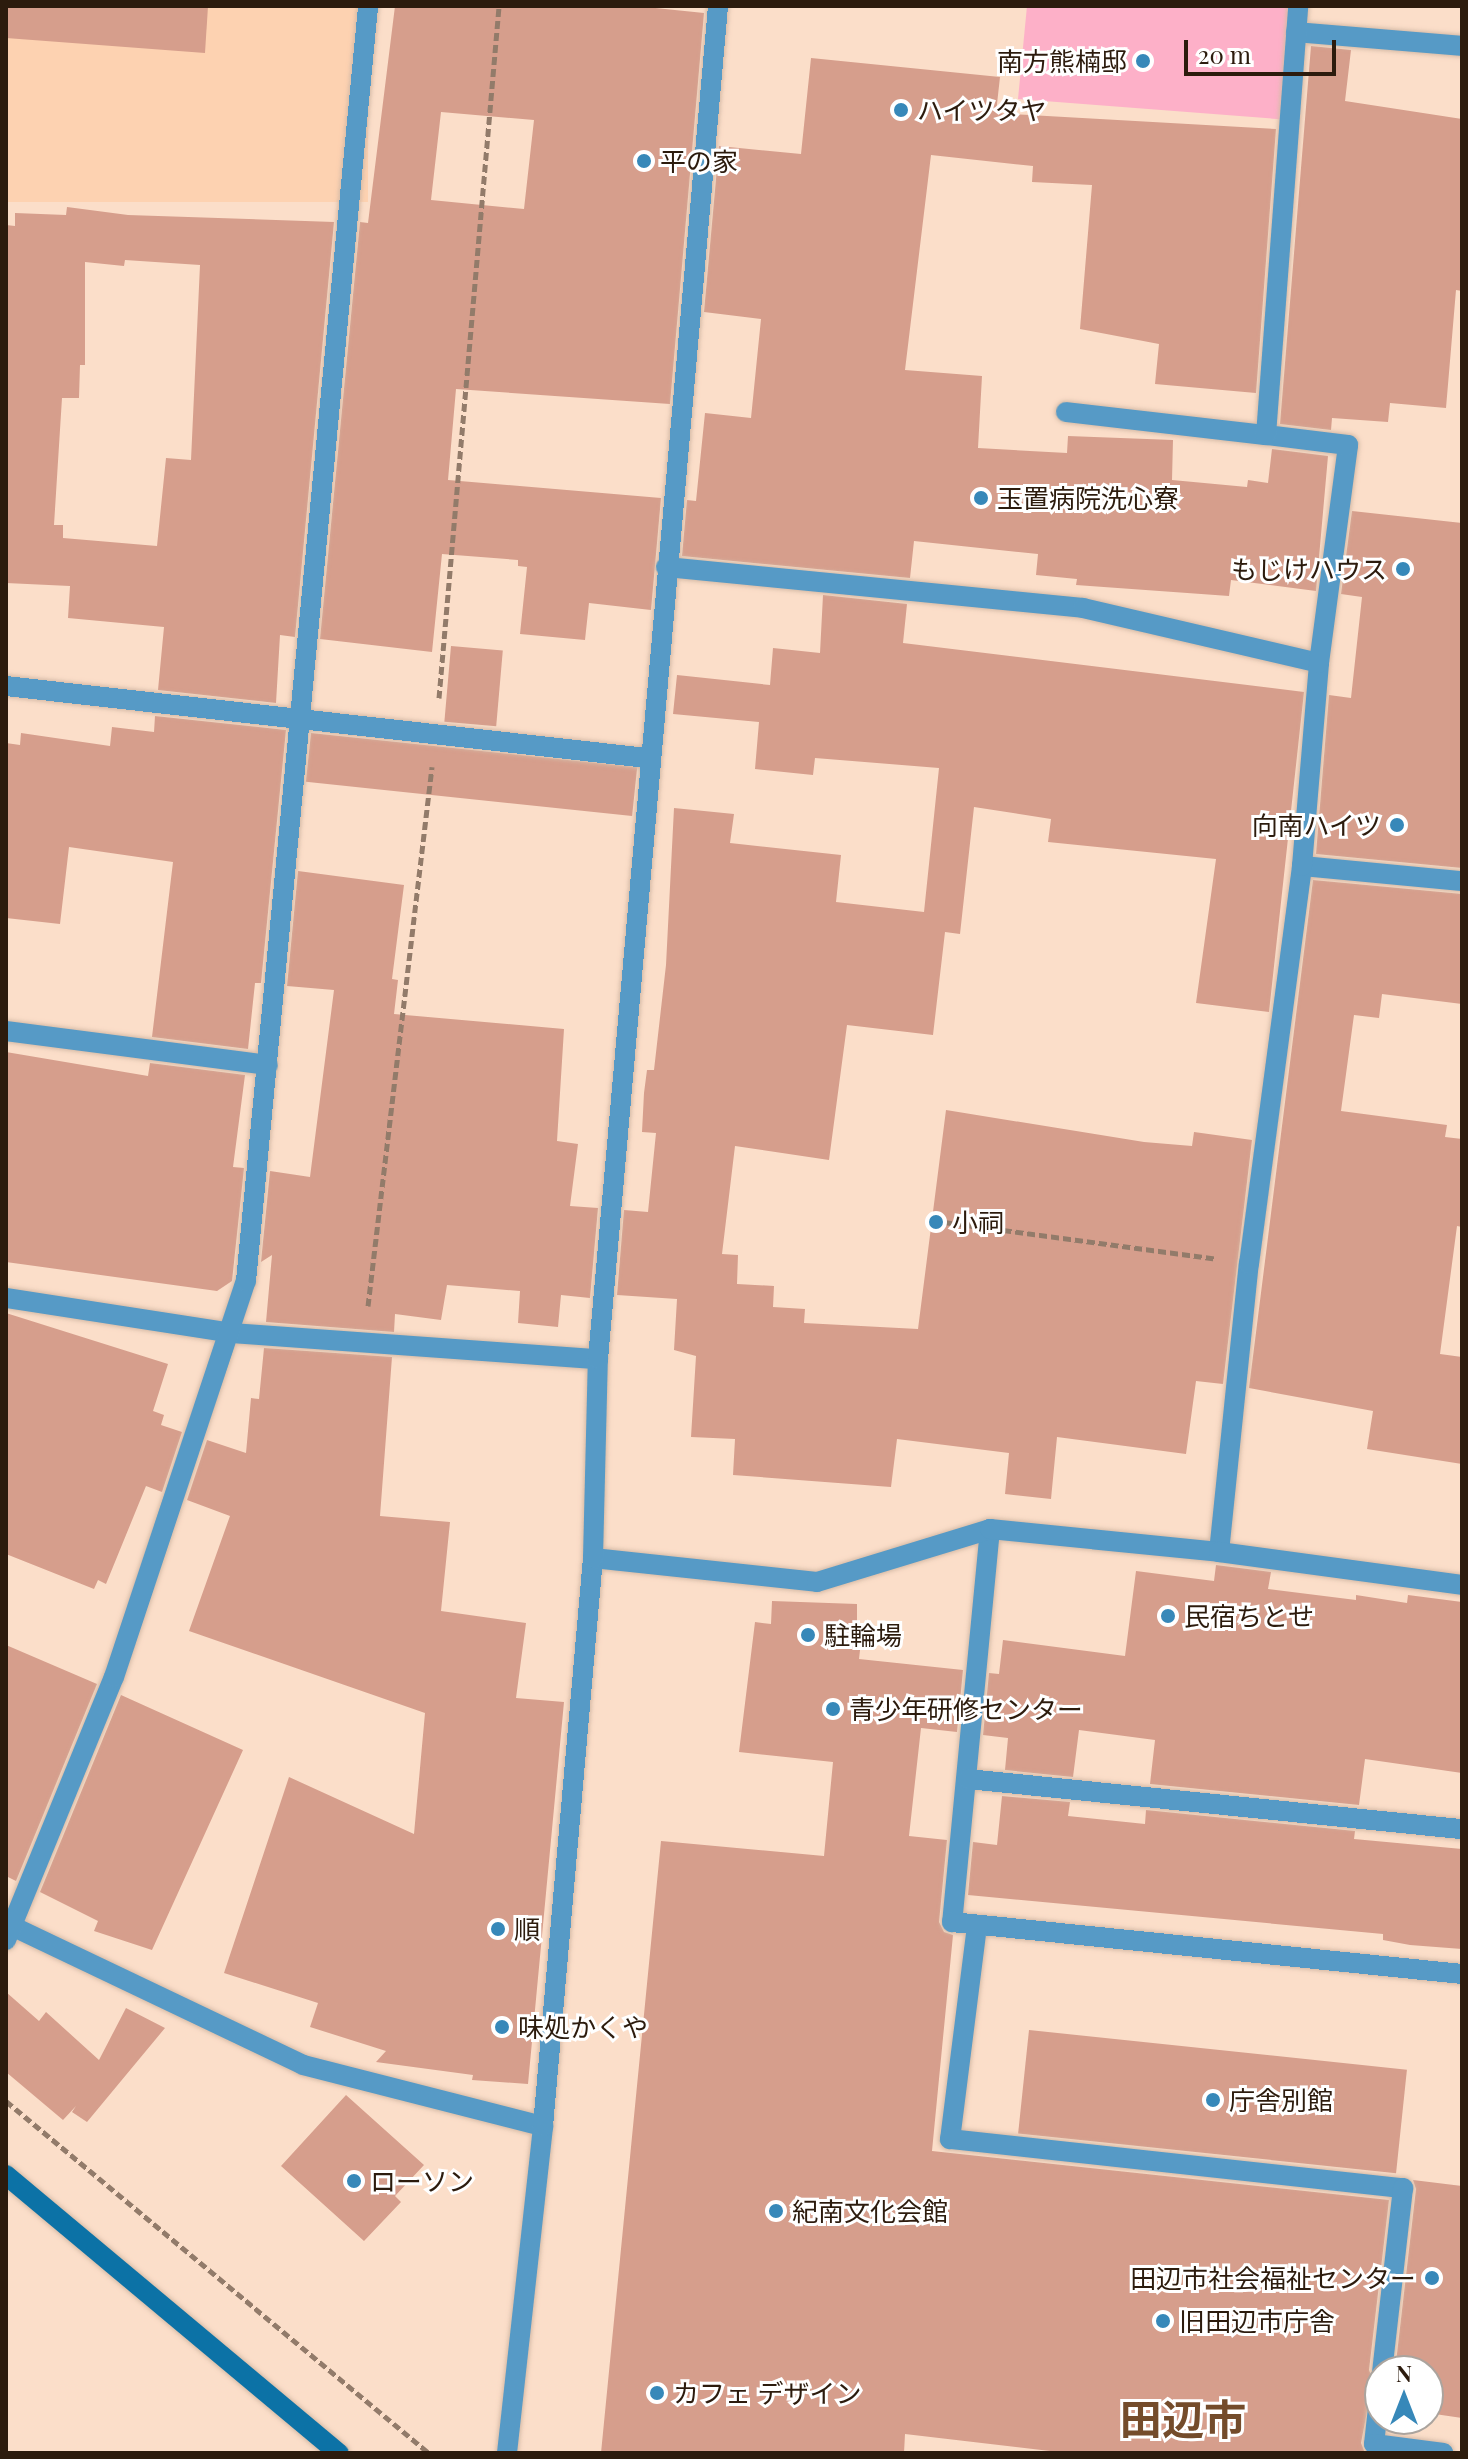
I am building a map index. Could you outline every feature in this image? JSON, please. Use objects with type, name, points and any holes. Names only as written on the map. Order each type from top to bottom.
[{"type":"street","points":[[368,6],[303,717],[246,1281],[114,1677],[10,1934],[303,2065],[543,2126]]},
{"type":"street","points":[[507,2453],[543,2126],[593,1558],[598,1359],[647,758],[718,6]]},
{"type":"street","points":[[1266,435],[1298,6]]},
{"type":"street","points":[[1296,32],[1462,46]]},
{"type":"street","points":[[1066,412],[1348,445],[1319,663],[1302,866],[1249,1264],[1219,1552]]},
{"type":"street","points":[[666,567],[1083,608],[1319,663]]},
{"type":"street","points":[[6,686],[647,758]]},
{"type":"street","points":[[1302,866],[1462,881]]},
{"type":"street","points":[[6,1031],[268,1065]]},
{"type":"street","points":[[6,1298],[231,1333],[598,1359]]},
{"type":"street","points":[[593,1558],[817,1582],[990,1529],[1219,1552],[1462,1585]]},
{"type":"street","points":[[990,1529],[952,1922],[1462,1974]]},
{"type":"street","points":[[968,1779],[1462,1829]]},
{"type":"street","points":[[977,1926],[950,2139],[1403,2188],[1384,2355]]},
{"type":"street","points":[[6,2175],[339,2453]]},
{"type":"street","points":[[1375,2435],[1374,2444],[1443,2453]]},
{"type":"path","points":[[364,1342],[436,733],[499,6]]},
{"type":"path","points":[[944,1222],[1249,1264]]},
{"type":"path","points":[[6,2101],[429,2453]]},
{"type":"shaded area","points":[[6,6],[368,6],[368,202],[6,202]]},
{"type":"shaded area","points":[[1027,6],[1298,6],[1290,120],[1018,99]]},
{"type":"building","points":[[6,6],[208,6],[205,53],[6,38]]},
{"type":"building","points":[[395,6],[636,6],[704,13],[670,404],[456,389],[448,480],[661,498],[651,610],[589,603],[585,640],[520,634],[527,567],[518,566],[518,560],[442,554],[432,652],[320,639],[360,222],[368,223]],"holes":[[[441,112],[534,120],[524,209],[431,200]]]},
{"type":"building","points":[[1311,46],[1351,50],[1345,101],[1462,119],[1462,291],[1456,290],[1446,408],[1390,403],[1388,422],[1332,418],[1331,430],[1280,424]]},
{"type":"building","points":[[811,58],[1000,77],[996,113],[1276,129],[1256,393],[1155,384],[1159,344],[1080,329],[1092,185],[1032,182],[1033,166],[931,155],[905,370],[982,376],[978,448],[1067,453],[1068,436],[1173,440],[1172,480],[1247,487],[1248,480],[1268,483],[1272,449],[1328,456],[1316,591],[1231,580],[1229,596],[1076,585],[1077,579],[1036,575],[1038,554],[914,541],[910,578],[682,556],[687,500],[696,501],[705,413],[751,418],[761,319],[704,312],[719,146],[801,154]]},
{"type":"building","points":[[67,207],[128,215],[334,222],[295,637],[280,635],[276,703],[158,690],[164,627],[68,618],[70,586],[6,583],[6,225],[15,226],[15,213],[66,215]],"holes":[[[125,260],[200,265],[191,460],[166,458],[157,546],[63,538],[63,525],[54,525],[62,398],[79,398],[80,365],[85,365],[85,262],[124,266]]]},
{"type":"building","points":[[1352,511],[1462,523],[1462,868],[1316,854],[1329,695],[1351,698],[1362,597],[1341,594]]},
{"type":"building","points":[[823,595],[907,604],[903,643],[1304,692],[1269,1012],[1196,1003],[1216,859],[1048,842],[1051,819],[974,807],[960,934],[945,932],[933,1035],[847,1025],[829,1160],[735,1146],[722,1254],[738,1255],[737,1284],[774,1286],[773,1307],[805,1309],[804,1323],[918,1329],[946,1110],[1144,1142],[1192,1146],[1194,1132],[1252,1140],[1223,1384],[1196,1381],[1186,1454],[1057,1437],[1051,1499],[1005,1494],[1009,1453],[897,1439],[891,1487],[733,1475],[735,1439],[691,1437],[696,1356],[674,1350],[677,1299],[617,1295],[624,1210],[648,1212],[656,1133],[642,1132],[644,1093],[647,1070],[654,1070],[666,965],[674,808],[734,814],[730,843],[841,855],[836,902],[924,912],[939,768],[815,758],[813,775],[755,769],[759,722],[673,714],[677,675],[770,685],[773,648],[820,653]]},
{"type":"building","points":[[451,646],[503,651],[496,726],[444,722]]},
{"type":"building","points":[[155,716],[286,730],[261,983],[255,983],[248,1049],[152,1037],[173,862],[69,847],[60,924],[6,918],[6,743],[20,745],[21,733],[110,746],[112,727],[154,732]]},
{"type":"building","points":[[311,733],[637,767],[632,816],[306,782]]},
{"type":"building","points":[[298,871],[404,885],[392,979],[398,980],[394,1014],[564,1029],[557,1141],[578,1144],[570,1206],[598,1208],[590,1298],[561,1295],[558,1327],[518,1323],[520,1291],[447,1285],[441,1320],[395,1314],[394,1332],[266,1322],[272,1255],[261,1262],[270,1171],[310,1177],[334,990],[287,986]]},
{"type":"building","points":[[1313,880],[1462,894],[1462,1004],[1382,994],[1379,1018],[1354,1015],[1341,1111],[1447,1125],[1445,1137],[1462,1139],[1462,1227],[1457,1226],[1440,1354],[1462,1357],[1462,1464],[1367,1449],[1373,1411],[1249,1388]]},
{"type":"building","points":[[6,1052],[148,1076],[150,1063],[245,1075],[233,1167],[244,1168],[232,1281],[217,1291],[6,1262]]},
{"type":"building","points":[[6,1313],[168,1364],[153,1411],[164,1415],[161,1425],[182,1432],[162,1492],[146,1486],[106,1584],[98,1580],[94,1589],[6,1554]]},
{"type":"building","points":[[264,1348],[392,1357],[380,1516],[450,1522],[441,1611],[526,1623],[516,1698],[564,1702],[528,2084],[472,2080],[473,2075],[376,2062],[386,2051],[310,2027],[318,2003],[224,1973],[289,1777],[414,1834],[425,1713],[189,1631],[230,1516],[187,1500],[207,1440],[246,1453],[251,1398],[259,1399]]},
{"type":"building","points":[[1216,1565],[1271,1572],[1268,1589],[1356,1600],[1356,1595],[1407,1603],[1408,1595],[1462,1602],[1462,1773],[1365,1759],[1359,1805],[1150,1784],[1155,1740],[1079,1730],[1073,1777],[1005,1770],[1008,1738],[983,1735],[989,1673],[999,1674],[1003,1640],[1125,1656],[1136,1571],[1214,1581]]},
{"type":"building","points":[[772,1601],[857,1604],[857,1632],[862,1633],[859,1659],[963,1670],[957,1732],[921,1728],[909,1836],[947,1840],[939,1922],[944,1932],[953,1935],[932,2151],[1389,2200],[1371,2355],[1364,2355],[1364,2427],[1361,2443],[1365,2453],[1067,2453],[905,2434],[904,2453],[601,2453],[661,1841],[824,1856],[833,1762],[739,1752],[755,1622],[771,1624]]},
{"type":"building","points":[[6,1645],[97,1684],[16,1881],[6,1876]]},
{"type":"building","points":[[121,1695],[243,1750],[152,1950],[94,1931],[98,1921],[40,1892]]},
{"type":"building","points":[[1002,1796],[1070,1802],[1068,1816],[1145,1824],[1146,1810],[1355,1831],[1354,1839],[1462,1849],[1462,1949],[1383,1940],[1383,1934],[968,1895],[973,1842],[997,1845]]},
{"type":"building","points":[[6,1992],[39,2021],[46,2012],[99,2060],[126,2008],[165,2028],[87,2122],[72,2112],[76,2106],[63,2120],[6,2072]]},
{"type":"building","name":"庁舎別館","points":[[1029,2030],[1407,2070],[1396,2173],[1018,2133]]},
{"type":"building","name":"ローソン","points":[[346,2095],[424,2165],[395,2196],[401,2202],[364,2241],[281,2166]]},
{"type":"building","name":"田辺市社会福祉センター","points":[[1413,2180],[1462,2186],[1462,2418],[1444,2415],[1444,2355],[1397,2355],[1416,2189]]},
{"type":"place","name":"南方熊楠邸","points":[[1143,61]]},
{"type":"place","name":"ハイツタヤ","points":[[901,110]]},
{"type":"place","name":"平の家","points":[[644,161]]},
{"type":"place","name":"玉置病院洗心寮","points":[[981,498]]},
{"type":"place","name":"もじけハウス","points":[[1403,569]]},
{"type":"place","name":"向南ハイツ","points":[[1397,825]]},
{"type":"place","name":"小祠","points":[[936,1222]]},
{"type":"place","name":"民宿ちとせ","points":[[1168,1616]]},
{"type":"place","name":"駐輪場","points":[[808,1635]]},
{"type":"place","name":"青少年研修センター","points":[[833,1709]]},
{"type":"place","name":"順","points":[[498,1929]]},
{"type":"place","name":"味処かくや","points":[[502,2027]]},
{"type":"place","name":"庁舎別館","points":[[1213,2100]]},
{"type":"place","name":"ローソン","points":[[354,2181]]},
{"type":"place","name":"紀南文化会館","points":[[776,2211]]},
{"type":"place","name":"田辺市社会福祉センター","points":[[1432,2278]]},
{"type":"place","name":"旧田辺市庁舎","points":[[1163,2321]]},
{"type":"place","name":"カフェ デザイン","points":[[657,2393]]},
{"type":"district","name":"田辺市","points":[[1183,2418]]}]
